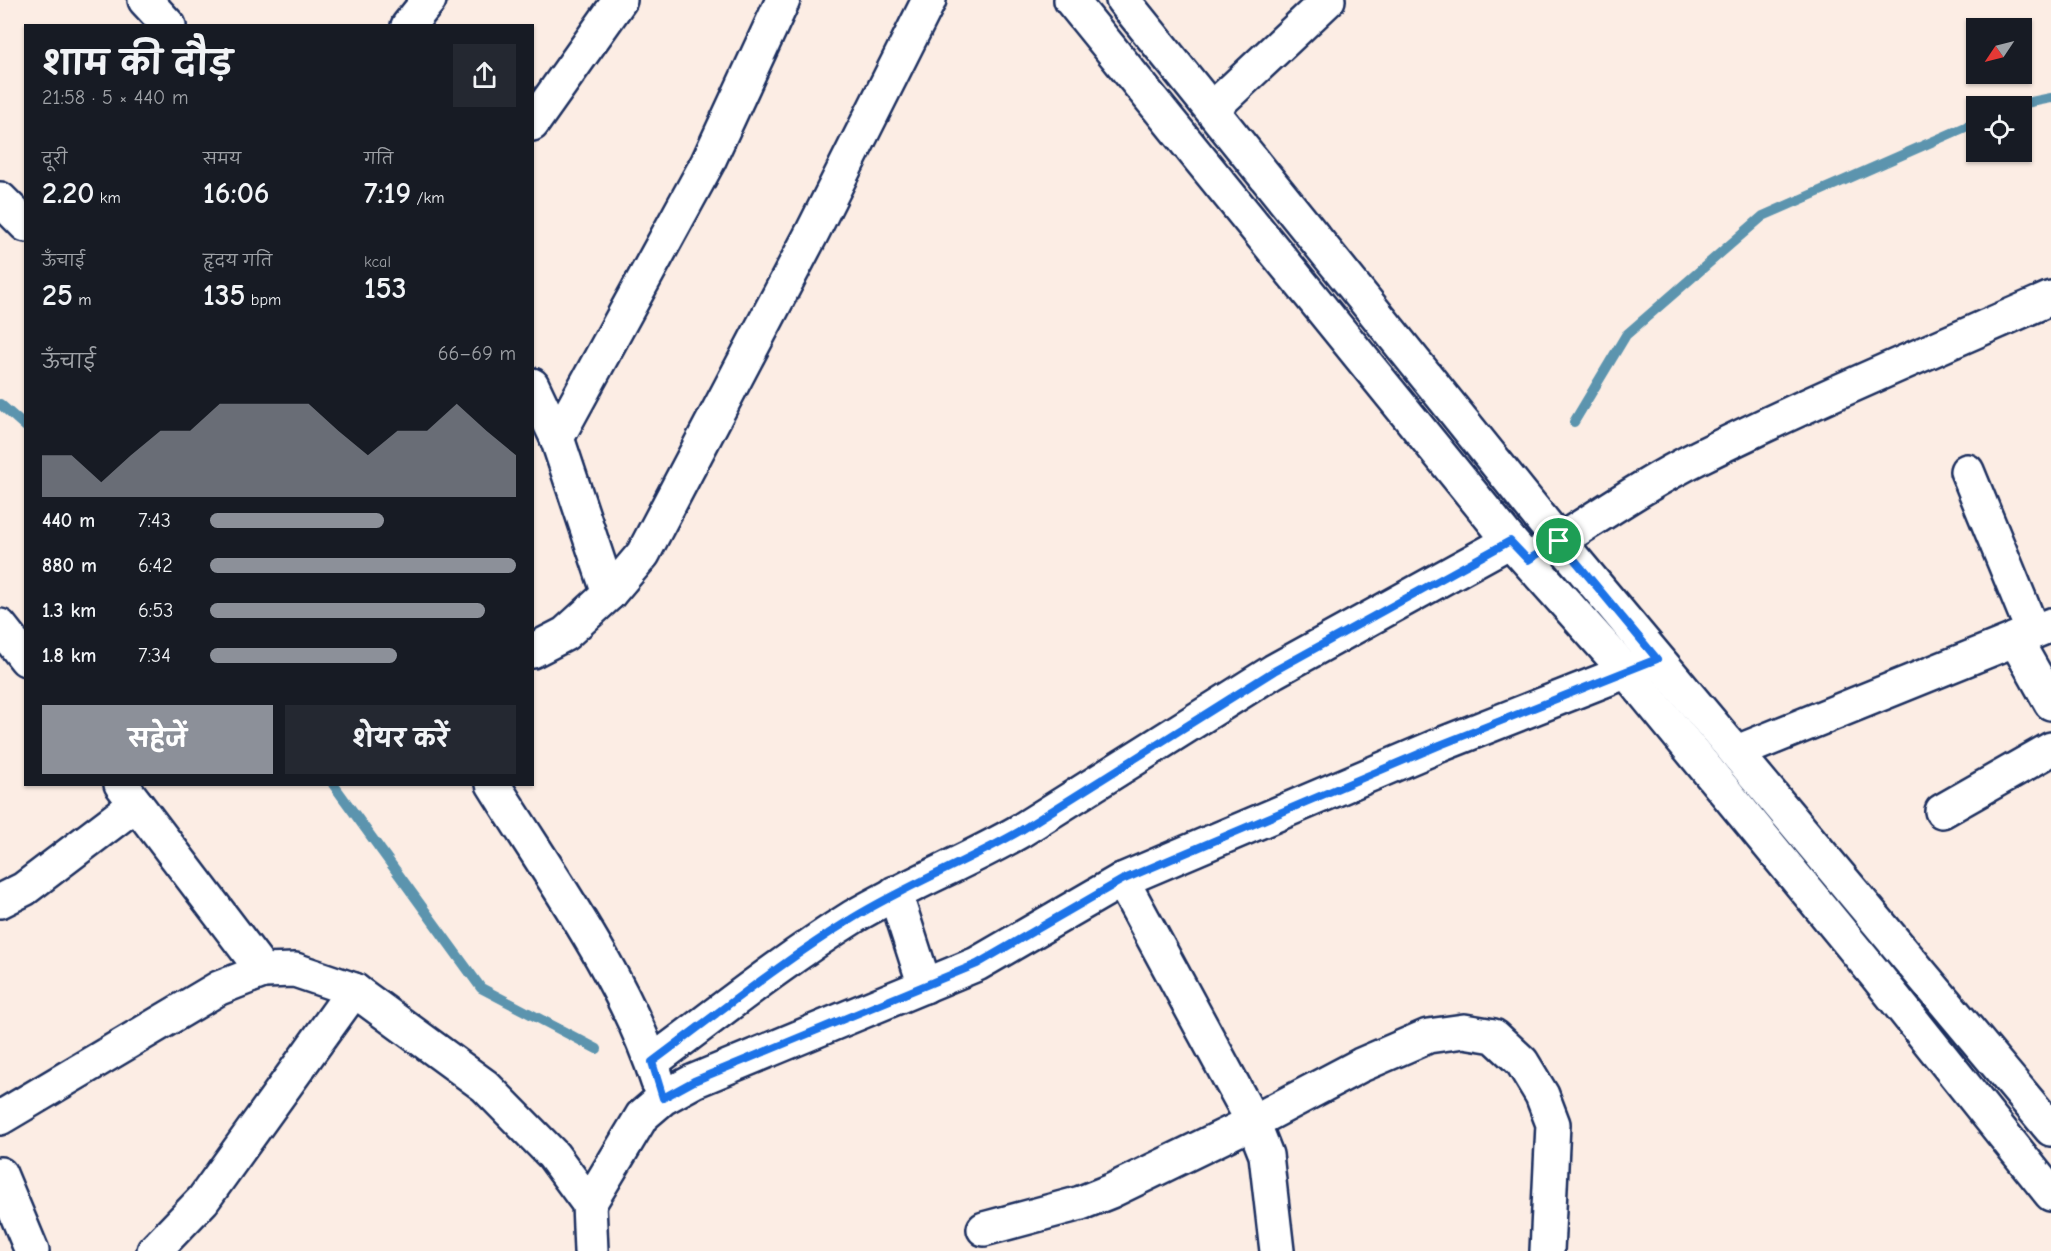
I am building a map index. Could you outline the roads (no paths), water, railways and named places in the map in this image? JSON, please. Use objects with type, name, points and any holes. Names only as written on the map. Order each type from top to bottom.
[{"type":"street","points":[[145,0],[167,24]]},
{"type":"street","points":[[410,24],[429,0]]},
{"type":"street","points":[[534,121],[620,0]]},
{"type":"street","points":[[557,438],[708,162],[783,0]]},
{"type":"street","points":[[534,650],[565,634],[609,594],[643,554],[813,231],[929,0]]},
{"type":"street","points":[[1071,0],[1519,551],[1626,671],[1876,975],[2051,1194]]},
{"type":"street","points":[[1123,0],[1559,541],[2051,1129]]},
{"type":"street","points":[[1212,109],[1328,0]]},
{"type":"street","points":[[0,199],[24,223]]},
{"type":"street","points":[[652,1062],[816,941],[895,893],[1002,841],[1274,671],[1519,551],[1559,541],[1610,507],[1697,458],[2051,298]]},
{"type":"street","points":[[534,389],[557,438],[609,594]]},
{"type":"street","points":[[1967,471],[2033,632],[2051,703]]},
{"type":"street","points":[[0,626],[24,656]]},
{"type":"street","points":[[1737,752],[2033,632]]},
{"type":"street","points":[[591,1251],[589,1203],[642,1116],[663,1098],[694,1081],[977,964],[1122,880],[1440,745],[1657,659]]},
{"type":"street","points":[[1942,811],[2051,749]]},
{"type":"street","points":[[494,786],[628,1005],[652,1062],[663,1098]]},
{"type":"street","points":[[0,901],[24,889],[129,794],[263,971]]},
{"type":"street","points":[[1122,880],[1253,1122],[1266,1155],[1277,1251]]},
{"type":"street","points":[[895,893],[925,986]]},
{"type":"street","points":[[0,1118],[219,988],[263,971],[295,970],[354,990],[484,1086],[553,1155],[589,1203]]},
{"type":"street","points":[[154,1251],[203,1200],[354,990]]},
{"type":"street","points":[[984,1229],[1081,1203],[1111,1191],[1253,1122],[1361,1065],[1428,1036],[1464,1031],[1494,1036],[1522,1062],[1542,1095],[1552,1124],[1547,1251]]},
{"type":"street","points":[[0,1174],[32,1251]]},
{"type":"waterway","points":[[2032,102],[2051,98]]},
{"type":"waterway","points":[[1574,422],[1626,335],[1763,216],[1966,127]]},
{"type":"waterway","points":[[0,404],[24,425]]},
{"type":"waterway","points":[[334,786],[481,988],[597,1049]]}]
